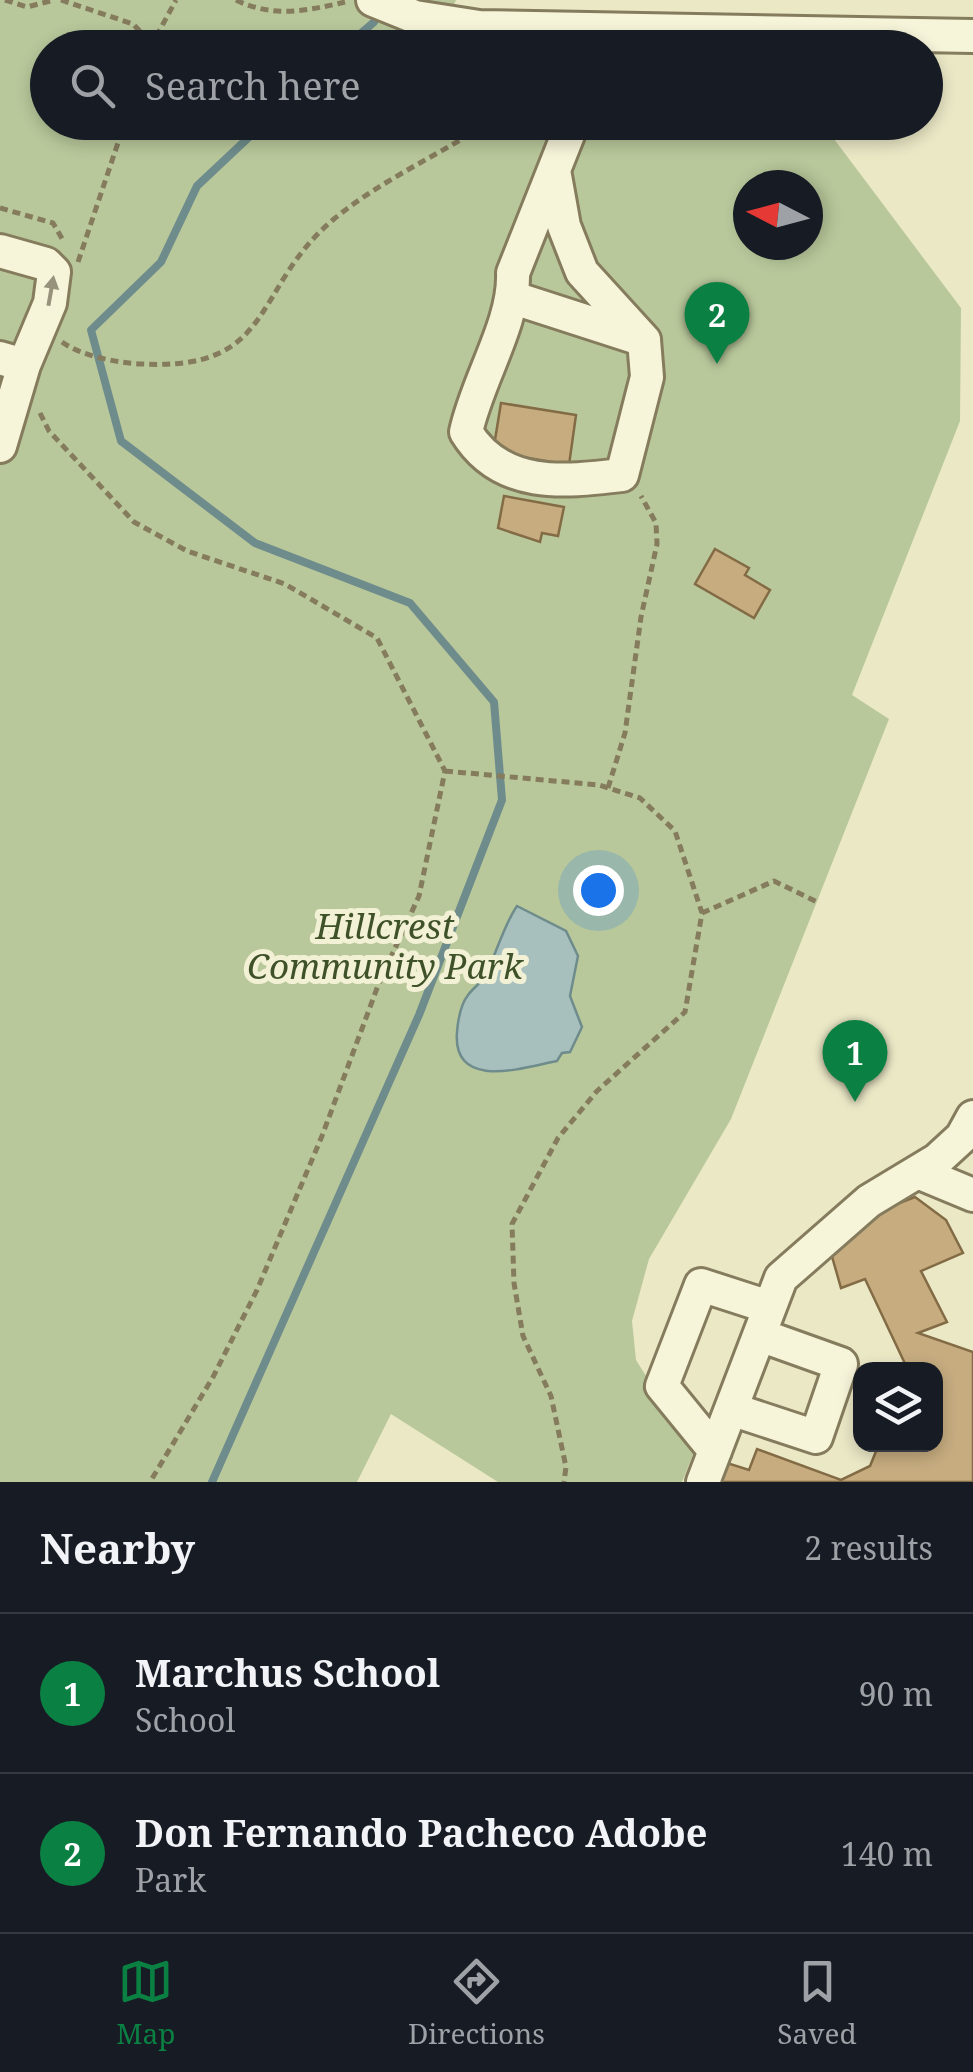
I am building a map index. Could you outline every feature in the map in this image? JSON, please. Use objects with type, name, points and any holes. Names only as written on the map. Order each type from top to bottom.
[{"type":"street","points":[[372,0],[416,17],[514,30]]},
{"type":"street","points":[[623,30],[657,14],[887,30]]},
{"type":"street","points":[[943,34],[973,36]]},
{"type":"street","points":[[554,170],[564,226],[582,272],[644,340],[648,377],[622,475],[561,482],[535,479],[481,457],[466,432],[473,399],[514,298],[512,274],[566,140]]},
{"type":"street","points":[[0,250],[46,264],[54,272],[50,303],[25,359],[0,446]]},
{"type":"street","points":[[514,298],[644,340]]},
{"type":"street","points":[[709,1467],[781,1278],[868,1201],[920,1172],[962,1136],[973,1118]]},
{"type":"street","points":[[920,1172],[973,1194]]},
{"type":"street","points":[[709,1467],[662,1386],[701,1285],[841,1364],[816,1437],[731,1409]]},
{"type":"path","points":[[5,0],[27,7],[57,0],[133,24],[138,30]]},
{"type":"path","points":[[159,30],[176,0]]},
{"type":"path","points":[[236,0],[263,12],[302,12],[354,0]]},
{"type":"path","points":[[0,208],[53,223],[78,264],[118,140]]},
{"type":"path","points":[[71,348],[132,364],[177,366],[214,359],[236,346],[260,323],[273,292],[299,255],[333,220],[461,140]]},
{"type":"path","points":[[25,359],[55,337]]},
{"type":"path","points":[[37,406],[49,432],[134,522],[188,551],[285,584],[378,638],[444,771],[419,896],[379,982],[322,1136],[257,1290],[213,1377],[150,1482]]},
{"type":"path","points":[[608,788],[626,733],[641,617],[657,544],[656,524],[647,502],[622,475]]},
{"type":"path","points":[[444,771],[462,776],[608,788],[640,798],[675,831],[702,913],[684,1012],[597,1091],[558,1138],[512,1224],[514,1283],[524,1336],[551,1396],[566,1467],[564,1482]]},
{"type":"path","points":[[702,913],[774,881],[817,902]]},
{"type":"green space","name":"Hillcrest Community Park","points":[[0,0],[456,0],[447,21],[557,30],[30,30],[30,140],[835,140],[961,308],[960,421],[852,695],[889,719],[731,1119],[649,1259],[632,1321],[636,1360],[694,1452],[682,1482],[498,1482],[391,1414],[357,1482],[0,1482]]},
{"type":"water","points":[[517,906],[566,931],[578,956],[570,996],[582,1027],[570,1052],[562,1053],[557,1061],[510,1070],[478,1069],[466,1063],[459,1051],[460,1012],[468,995],[484,977]]},
{"type":"building","points":[[501,403],[576,415],[569,465],[493,452]]},
{"type":"building","points":[[504,496],[564,507],[558,536],[542,533],[540,542],[498,528]]},
{"type":"building","points":[[715,549],[749,568],[745,575],[770,590],[754,618],[695,584]]},
{"type":"building","points":[[915,1197],[946,1220],[963,1253],[921,1271],[947,1322],[918,1333],[973,1352],[973,1482],[717,1482],[724,1462],[749,1470],[757,1449],[841,1480],[870,1466],[876,1452],[943,1452],[943,1362],[904,1362],[865,1279],[841,1288],[831,1253],[868,1215]]},
{"type":"waterway","points":[[365,30],[374,22]]},
{"type":"waterway","points":[[212,1482],[419,1015],[502,800],[494,702],[410,603],[255,543],[121,441],[91,330],[161,262],[197,186],[246,140]]},
{"type":"place","name":"Don Fernando Pacheco Adobe","points":[[717,364]]},
{"type":"place","name":"Marchus School","points":[[855,1102]]}]
